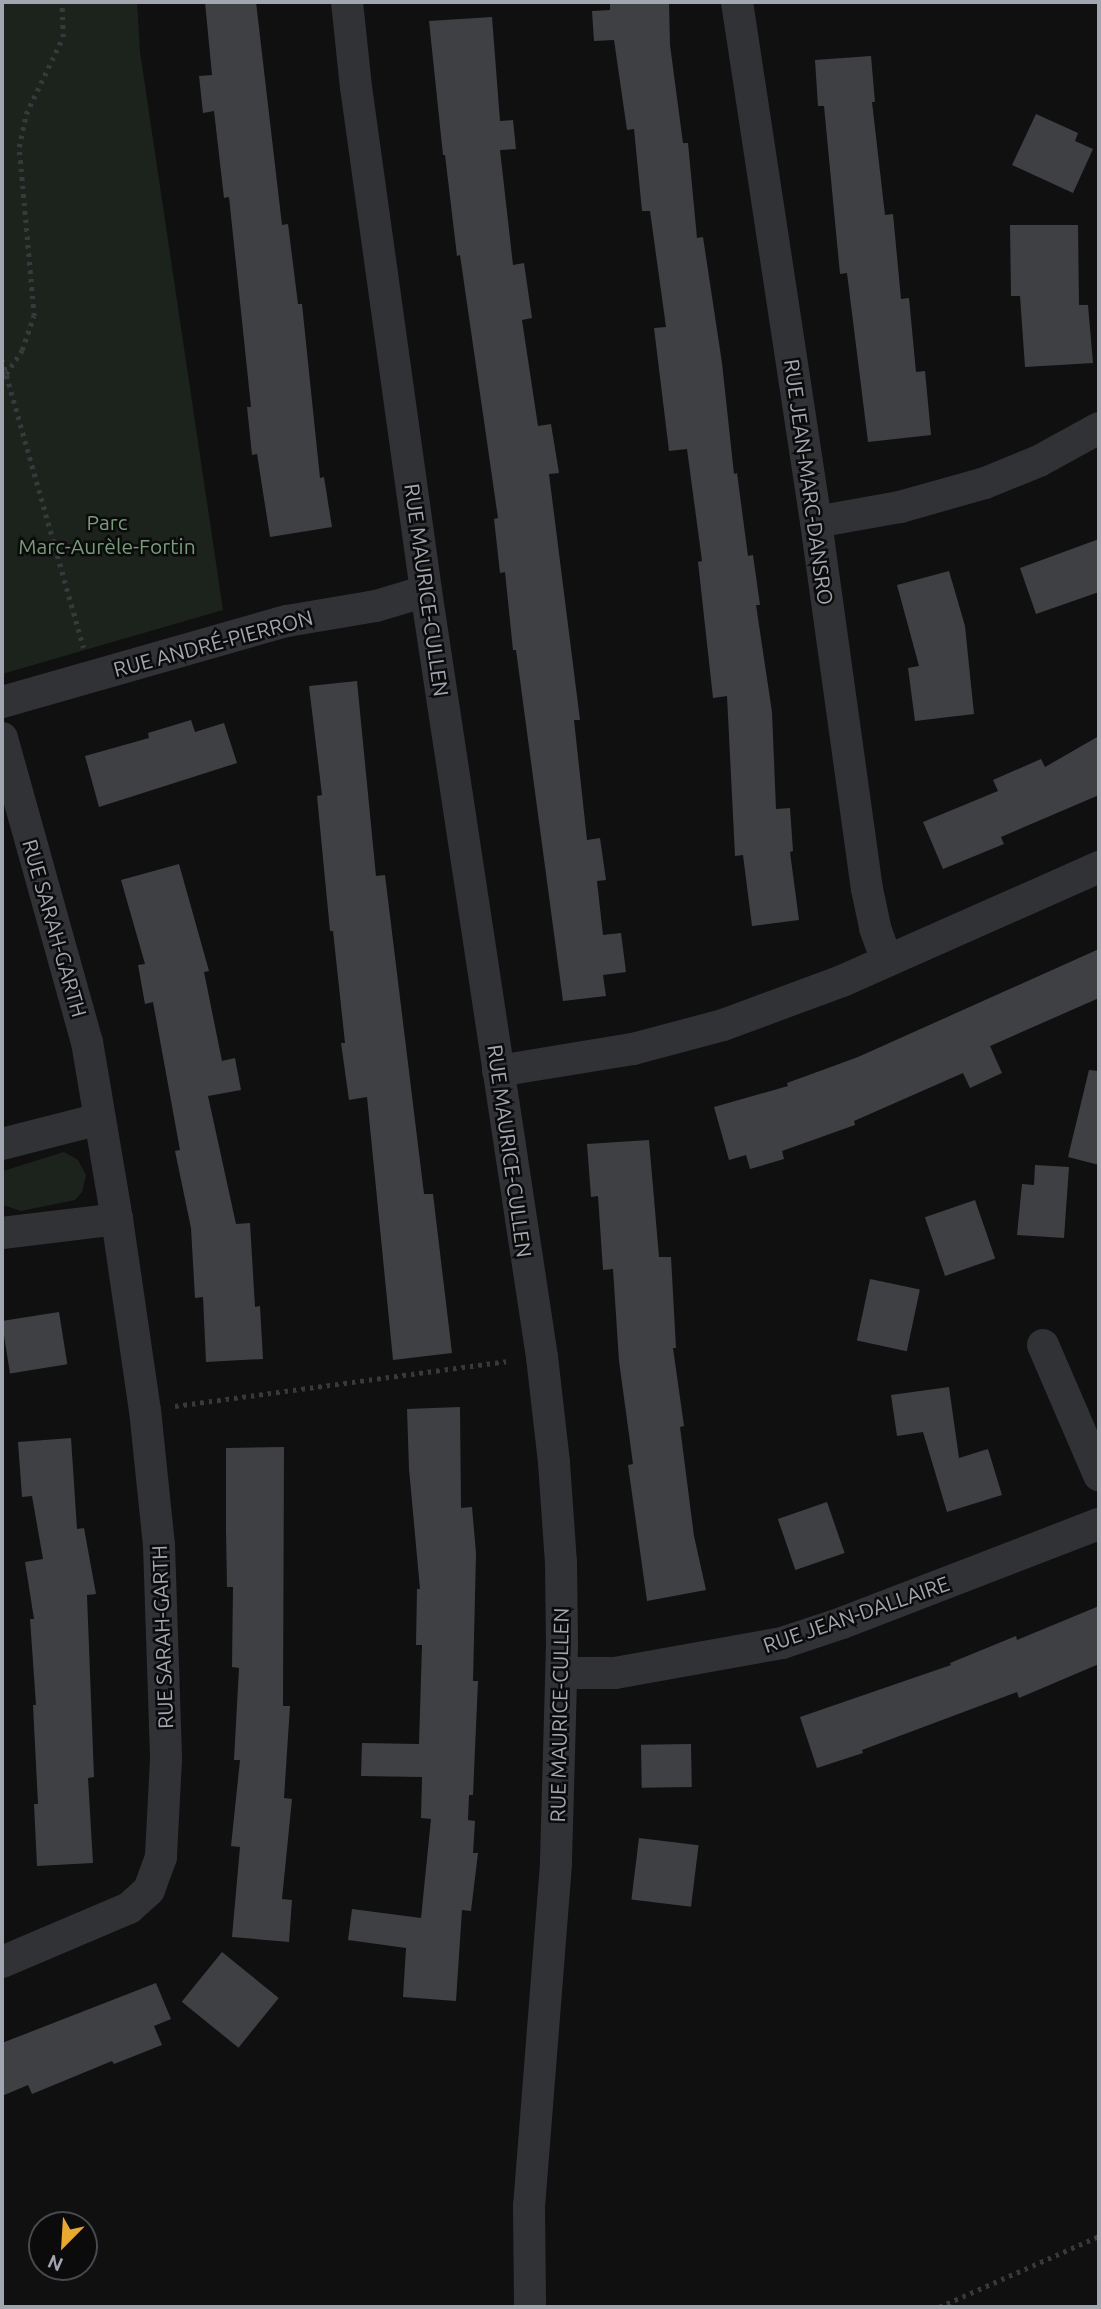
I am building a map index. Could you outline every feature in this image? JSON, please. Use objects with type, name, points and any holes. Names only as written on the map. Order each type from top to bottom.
[{"type":"street","name":"RUE MAURICE-CULLEN","points":[[347,2],[356,87],[426,591],[542,1357],[554,1463],[561,1562],[562,1673],[556,1864],[528,2237],[530,2307]]},
{"type":"street","name":"RUE JEAN-MARC-DANSRO","points":[[737,2],[817,522],[867,889],[875,928],[887,961]]},
{"type":"street","points":[[817,522],[900,507],[985,483],[1039,461],[1099,428]]},
{"type":"street","name":"RUE ANDRÉ-PIERRON","points":[[2,702],[287,621],[376,606],[426,591]]},
{"type":"street","name":"RUE SARAH-GARTH","points":[[2,738],[87,1042],[117,1219],[145,1410],[163,1602],[166,1760],[161,1857],[149,1890],[129,1908],[2,1962]]},
{"type":"street","points":[[498,1071],[633,1049],[697,1033],[781,1005],[1099,867]]},
{"type":"street","points":[[2,1144],[100,1119]]},
{"type":"street","points":[[2,1233],[117,1219]]},
{"type":"street","points":[[1043,1345],[1099,1475]]},
{"type":"street","name":"RUE JEAN-DALLAIRE","points":[[562,1673],[615,1673],[782,1643],[842,1623],[1099,1524]]},
{"type":"path","points":[[4,375],[30,332],[35,302],[28,265],[20,166],[22,127],[33,97],[63,37],[62,2]]},
{"type":"path","points":[[2,359],[4,375],[85,650]]},
{"type":"path","points":[[167,1408],[506,1362]]},
{"type":"path","points":[[939,2307],[1099,2236]]},
{"type":"green space","name":"Parc Marc-Aurèle-Fortin","points":[[2,2],[137,2],[140,52],[223,610],[2,674]]},
{"type":"green space","points":[[64,1152],[78,1160],[86,1175],[82,1192],[75,1200],[21,1211],[3,1205],[3,1171]]},
{"type":"building","points":[[205,2],[256,2],[282,225],[288,224],[298,304],[302,304],[320,478],[324,477],[332,527],[270,537],[257,454],[252,455],[247,407],[251,407],[229,197],[224,198],[214,111],[203,113],[199,76],[212,75]]},
{"type":"building","points":[[610,2],[669,2],[670,45],[683,143],[688,143],[697,238],[703,237],[722,363],[734,474],[737,473],[748,556],[753,555],[760,605],[756,605],[772,712],[776,809],[790,808],[793,851],[790,852],[799,920],[752,926],[743,855],[735,856],[727,696],[713,698],[698,562],[702,561],[687,449],[669,451],[654,328],[666,327],[650,211],[642,211],[634,129],[627,130],[614,40],[594,41],[592,11],[610,10]]},
{"type":"building","points":[[492,17],[500,121],[513,120],[516,149],[500,150],[513,265],[524,263],[532,318],[522,320],[538,426],[551,424],[559,473],[549,474],[580,720],[574,720],[587,840],[600,838],[606,880],[597,881],[603,935],[621,933],[626,972],[603,975],[606,996],[563,1001],[516,650],[513,650],[505,572],[500,573],[494,519],[498,518],[460,255],[457,256],[429,21]]},
{"type":"building","points":[[871,56],[875,102],[872,102],[885,215],[893,214],[901,299],[909,298],[916,372],[925,371],[931,435],[868,442],[847,273],[840,274],[824,106],[818,106],[815,60]]},
{"type":"building","points":[[1036,114],[1078,133],[1075,141],[1093,149],[1073,193],[1012,165]]},
{"type":"building","points":[[1010,225],[1078,225],[1079,305],[1088,305],[1093,363],[1025,367],[1020,296],[1011,296]]},
{"type":"building","points":[[1099,539],[1099,592],[1036,614],[1020,568]]},
{"type":"building","points":[[949,571],[965,626],[974,714],[915,721],[908,668],[919,666],[897,585]]},
{"type":"building","points":[[357,681],[376,876],[385,875],[424,1194],[433,1194],[452,1353],[393,1360],[367,1097],[349,1100],[341,1043],[345,1043],[333,931],[330,931],[317,796],[322,795],[309,686]]},
{"type":"building","points":[[191,720],[195,732],[224,723],[237,763],[99,807],[85,756],[149,738],[148,733]]},
{"type":"building","points":[[1099,736],[1099,795],[1001,837],[1004,844],[943,869],[923,822],[998,791],[993,780],[1041,759],[1045,767]]},
{"type":"building","points":[[179,864],[209,971],[204,972],[222,1061],[235,1058],[241,1090],[208,1096],[236,1224],[250,1223],[255,1307],[260,1306],[263,1359],[206,1362],[203,1297],[195,1298],[191,1228],[175,1151],[180,1150],[153,1002],[145,1004],[138,965],[145,964],[121,880]]},
{"type":"building","points":[[1099,949],[1099,998],[990,1046],[1002,1073],[970,1088],[963,1073],[854,1121],[855,1125],[782,1151],[784,1159],[750,1169],[746,1155],[729,1160],[714,1107],[788,1086],[787,1083],[858,1057]]},
{"type":"building","points":[[1089,1070],[1099,1071],[1099,1165],[1068,1157]]},
{"type":"building","points":[[649,1140],[659,1257],[671,1257],[676,1348],[673,1348],[684,1426],[680,1427],[694,1536],[706,1590],[647,1601],[628,1465],[633,1464],[619,1361],[613,1269],[603,1270],[598,1196],[591,1197],[587,1144]]},
{"type":"building","points":[[1035,1165],[1069,1167],[1064,1238],[1017,1235],[1022,1184],[1034,1185]]},
{"type":"building","points":[[975,1200],[995,1259],[945,1276],[925,1217]]},
{"type":"building","points":[[870,1279],[920,1290],[907,1351],[857,1341]]},
{"type":"building","points":[[59,1312],[67,1364],[10,1373],[2,1321]]},
{"type":"building","points":[[949,1387],[959,1458],[988,1449],[1002,1495],[947,1512],[923,1432],[897,1436],[891,1395]]},
{"type":"building","points":[[460,1407],[461,1508],[472,1507],[476,1553],[473,1681],[478,1681],[473,1795],[469,1795],[468,1820],[475,1821],[473,1853],[478,1853],[471,1911],[462,1910],[456,2001],[403,1997],[406,1948],[348,1940],[352,1909],[421,1918],[431,1819],[421,1818],[422,1777],[361,1776],[362,1743],[419,1744],[422,1645],[416,1645],[417,1589],[420,1589],[409,1469],[407,1409]]},
{"type":"building","points":[[71,1438],[77,1529],[84,1528],[96,1594],[87,1595],[94,1777],[88,1778],[93,1863],[37,1866],[34,1804],[38,1804],[33,1705],[36,1705],[30,1619],[34,1619],[25,1562],[43,1559],[32,1496],[22,1497],[18,1442]]},
{"type":"building","points":[[284,1447],[283,1706],[290,1706],[284,1798],[292,1799],[282,1899],[292,1900],[289,1942],[232,1937],[240,1847],[231,1846],[240,1760],[234,1760],[239,1668],[232,1667],[233,1587],[227,1587],[226,1529],[226,1448]]},
{"type":"building","points":[[827,1502],[845,1553],[795,1570],[778,1519]]},
{"type":"building","points":[[1099,1606],[1099,1664],[1019,1698],[1017,1692],[862,1750],[863,1753],[817,1768],[800,1717],[951,1665],[950,1663],[1016,1636],[1017,1640]]},
{"type":"building","points":[[691,1744],[692,1787],[642,1788],[641,1745]]},
{"type":"building","points":[[639,1838],[699,1845],[691,1907],[631,1900]]},
{"type":"building","points":[[222,1952],[279,1998],[238,2048],[182,2002]]},
{"type":"building","points":[[156,1983],[171,2019],[154,2026],[162,2045],[114,2064],[112,2061],[32,2094],[28,2085],[2,2096],[2,2043]]}]
